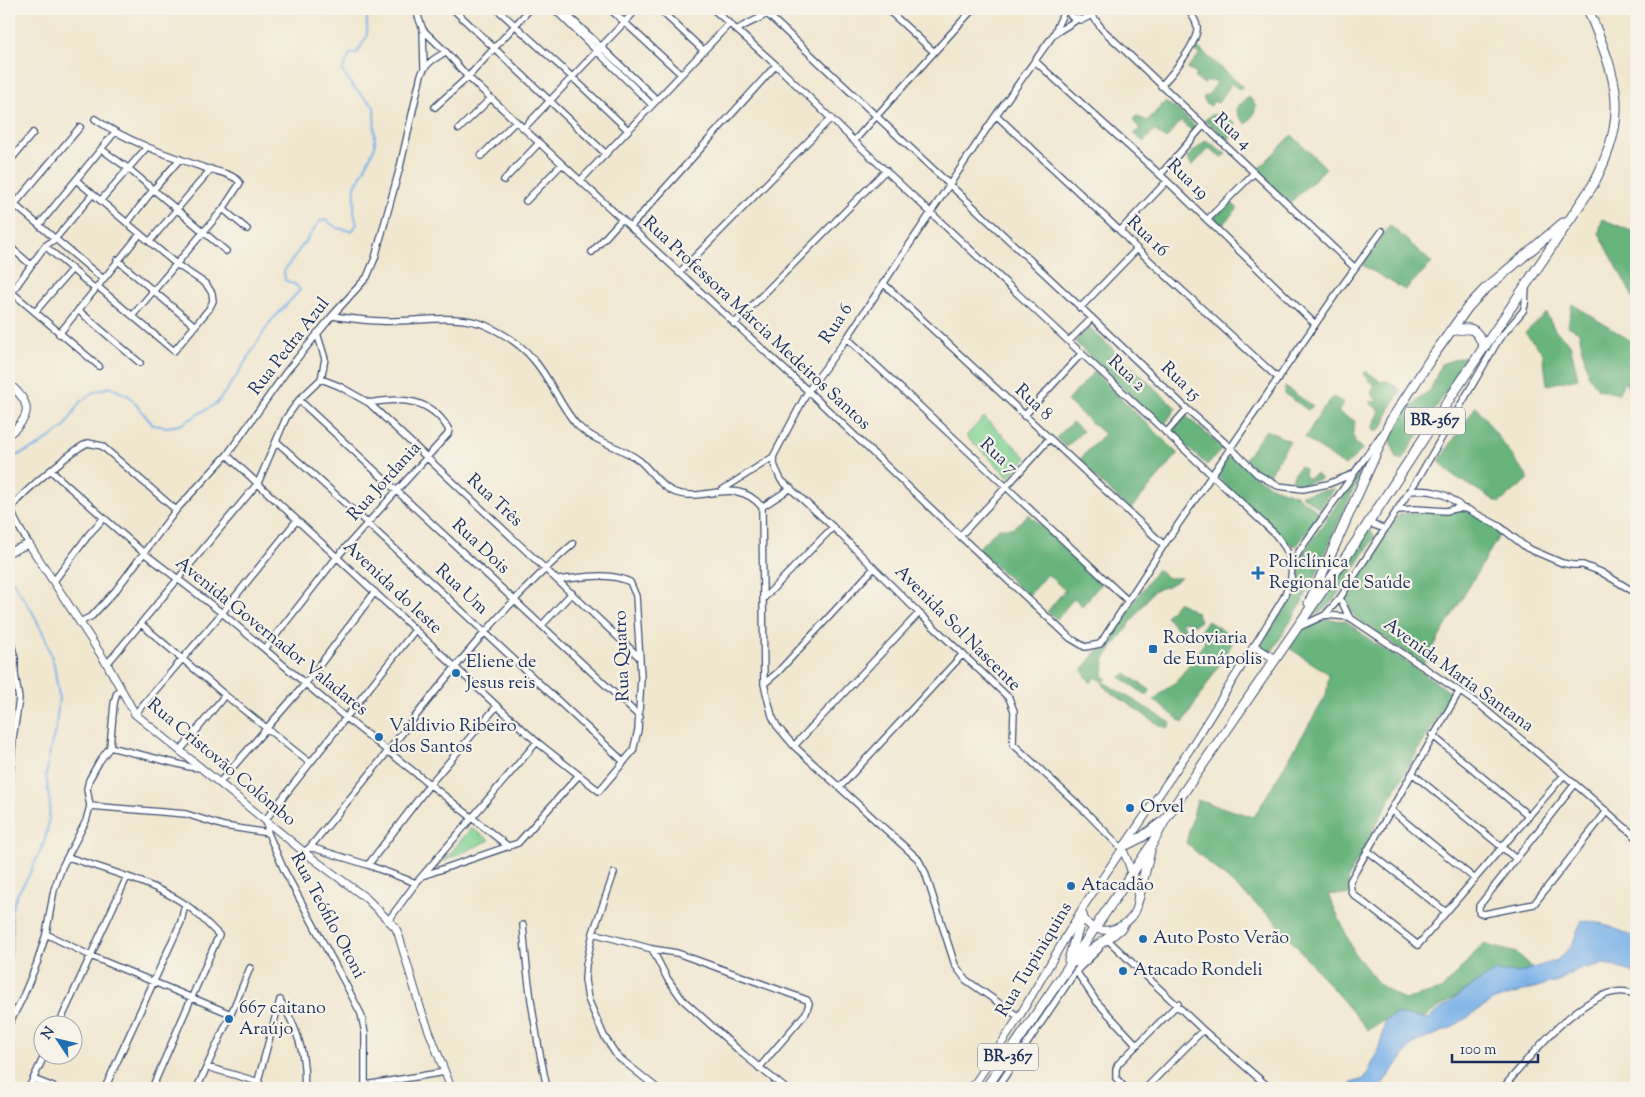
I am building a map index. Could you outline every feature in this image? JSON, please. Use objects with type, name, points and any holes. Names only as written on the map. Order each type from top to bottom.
[{"type":"main road","name":"BR-367","points":[[986,1088],[1152,844],[1166,818],[1368,523],[1593,185],[1606,160],[1616,117],[1615,86],[1611,68],[1588,9]]},
{"type":"main road","name":"BR-367","points":[[1297,626],[1390,422],[1450,331],[1484,290],[1570,217]]},
{"type":"main road","points":[[1450,331],[1464,328],[1476,332],[1480,335],[1484,347]]},
{"type":"main road","points":[[1124,848],[1142,837],[1166,818]]},
{"type":"main road","points":[[1138,900],[1152,844]]},
{"type":"main road","points":[[1066,970],[1082,913]]},
{"type":"main road","points":[[1066,970],[1092,948],[1108,941],[1122,927]]},
{"type":"street","name":"Rua Pedra Azul","points":[[80,622],[92,616],[102,606],[176,510],[227,454],[286,372],[317,333],[360,285],[372,268],[400,167],[417,88],[424,68],[423,30],[418,16],[421,9]]},
{"type":"street","points":[[453,9],[606,154]]},
{"type":"street","points":[[497,9],[628,130]]},
{"type":"street","points":[[434,107],[468,77],[530,9]]},
{"type":"street","points":[[554,9],[655,102]]},
{"type":"street","points":[[561,9],[599,49]]},
{"type":"street","points":[[610,9],[681,74]]},
{"type":"street","points":[[524,128],[637,9]]},
{"type":"street","points":[[659,9],[703,50]]},
{"type":"street","name":"Rua 2","points":[[713,9],[776,65],[854,141],[1275,534],[1284,544],[1292,564]]},
{"type":"street","points":[[762,9],[949,186]]},
{"type":"street","points":[[737,30],[773,9]]},
{"type":"street","points":[[887,9],[934,52]]},
{"type":"street","points":[[854,141],[973,9]]},
{"type":"street","points":[[1054,34],[1066,9],[1078,20]]},
{"type":"street","points":[[1054,34],[1078,20],[1086,19],[1096,9]]},
{"type":"street","points":[[1162,86],[1179,63],[1196,34],[1197,25],[1188,9]]},
{"type":"street","name":"Rua 4","points":[[1092,15],[1102,29],[1355,268]]},
{"type":"street","points":[[580,181],[729,24]]},
{"type":"street","name":"Rua Professora Márcia Medeiros Santos","points":[[423,30],[468,77],[1070,638],[1085,647],[1100,644],[1127,600]]},
{"type":"street","name":"Rua 6","points":[[773,457],[808,392],[847,338],[996,115],[1054,34]]},
{"type":"street","points":[[424,68],[436,57],[446,52]]},
{"type":"street","name":"Rua 19","points":[[1034,61],[1167,181],[1315,324]]},
{"type":"street","points":[[630,227],[776,65]]},
{"type":"street","points":[[459,129],[491,98]]},
{"type":"street","name":"Rua 16","points":[[996,115],[1137,249],[1279,379]]},
{"type":"street","points":[[679,272],[831,118]]},
{"type":"street","points":[[95,119],[115,132],[147,147],[239,181],[239,187],[223,209],[133,315]]},
{"type":"street","points":[[481,156],[516,121]]},
{"type":"street","points":[[14,205],[80,126]]},
{"type":"street","points":[[1160,175],[1203,126]]},
{"type":"street","points":[[39,225],[115,132]]},
{"type":"street","points":[[9,162],[33,133]]},
{"type":"street","points":[[504,180],[539,143]]},
{"type":"street","points":[[101,200],[147,147]]},
{"type":"street","points":[[101,149],[129,169],[226,251]]},
{"type":"street","points":[[127,222],[180,160]]},
{"type":"street","points":[[526,201],[562,164]]},
{"type":"street","points":[[150,241],[211,170]]},
{"type":"street","points":[[734,324],[886,170]]},
{"type":"street","points":[[1207,220],[1254,173]]},
{"type":"street","points":[[45,246],[96,288],[133,315],[174,351],[186,339],[213,301],[212,293],[202,280],[176,264],[76,180]]},
{"type":"street","points":[[1120,231],[1167,181]]},
{"type":"street","name":"Rua 15","points":[[949,186],[1257,474],[1269,482],[1283,487],[1303,488],[1328,484],[1353,474]]},
{"type":"street","points":[[92,195],[55,239],[45,246],[10,291],[99,366]]},
{"type":"street","points":[[9,200],[103,279]]},
{"type":"street","points":[[223,209],[246,229]]},
{"type":"street","points":[[592,252],[622,219]]},
{"type":"street","points":[[1127,600],[1315,324],[1382,232]]},
{"type":"street","points":[[59,334],[117,260],[140,234]]},
{"type":"street","points":[[9,246],[31,265]]},
{"type":"street","points":[[1080,308],[1137,249]]},
{"type":"street","points":[[117,260],[195,326]]},
{"type":"street","points":[[35,312],[72,269]]},
{"type":"street","name":"Rua 8","points":[[883,283],[1164,545]]},
{"type":"street","points":[[1297,626],[1325,615],[1340,598],[1409,491],[1499,339],[1523,311],[1526,286]]},
{"type":"street","points":[[78,310],[140,363]]},
{"type":"street","points":[[332,316],[381,322],[461,320],[486,326],[513,342],[533,358],[567,413],[579,427],[597,440],[639,460],[671,491],[692,496],[722,490],[741,493],[756,500],[762,507],[764,684],[772,716],[777,726],[794,746],[918,859],[926,872],[955,965],[966,980],[1019,1017]]},
{"type":"street","points":[[1069,340],[1092,318]]},
{"type":"street","points":[[107,664],[258,483],[286,418],[299,400],[321,380],[325,359],[317,333]]},
{"type":"street","name":"Rua 7","points":[[847,338],[1127,600]]},
{"type":"street","points":[[1024,416],[1082,353]]},
{"type":"street","name":"Rua Três","points":[[321,380],[339,386],[369,403],[639,657]]},
{"type":"street","points":[[9,384],[25,400],[27,407],[22,423],[11,433]]},
{"type":"street","name":"Rua Jordania","points":[[265,649],[337,557],[396,489],[448,434],[449,430],[440,418],[423,404],[409,400],[389,399],[369,403]]},
{"type":"street","name":"Rua Dois","points":[[299,400],[640,717]]},
{"type":"street","points":[[1166,433],[1186,409]]},
{"type":"street","points":[[1275,659],[1254,646],[1284,597],[1291,578],[1292,564],[1390,422]]},
{"type":"street","points":[[960,536],[1049,438]]},
{"type":"street","name":"Rua Um","points":[[276,442],[367,523],[624,762]]},
{"type":"street","points":[[9,552],[29,544],[12,513],[12,506],[80,446],[88,443],[102,446],[176,510]]},
{"type":"street","name":"Avenida do leste","points":[[227,454],[497,706],[537,742],[599,791]]},
{"type":"street","points":[[722,490],[773,457]]},
{"type":"street","name":"Avenida Sol Nascente","points":[[773,457],[775,468],[782,480],[1009,698],[1014,711],[1012,741],[1016,748],[1124,848]]},
{"type":"street","name":"Avenida Governador Valadares","points":[[51,471],[144,553],[265,649],[388,752],[509,847]]},
{"type":"street","points":[[762,507],[791,488]]},
{"type":"street","points":[[1409,491],[1433,491],[1450,498],[1462,508],[1499,526],[1518,543],[1537,553],[1562,563],[1582,565],[1601,572],[1636,593]]},
{"type":"street","points":[[1397,510],[1446,511],[1462,508]]},
{"type":"street","points":[[54,581],[90,533],[104,518]]},
{"type":"street","points":[[135,714],[222,614],[297,520]]},
{"type":"street","points":[[1368,523],[1385,529]]},
{"type":"street","points":[[764,598],[832,527]]},
{"type":"street","name":"Rua Cristovão Colômbo","points":[[29,544],[107,664],[135,714],[219,783],[307,849],[366,898],[395,927],[421,1010],[451,1088]]},
{"type":"street","points":[[416,883],[368,866],[307,849],[388,752],[454,666],[514,599],[573,544]]},
{"type":"street","points":[[764,684],[874,568]]},
{"type":"street","name":"Rua Quatro","points":[[558,580],[603,575],[618,577],[630,582],[636,596],[641,677],[640,717],[633,751],[599,791]]},
{"type":"street","points":[[219,783],[306,683],[375,592]]},
{"type":"street","points":[[542,625],[572,593]]},
{"type":"street","points":[[1340,598],[1349,617]]},
{"type":"street","points":[[794,746],[919,613]]},
{"type":"street","name":"Avenida Maria Santana","points":[[1325,615],[1349,617],[1504,724],[1636,837]]},
{"type":"street","points":[[141,624],[182,660],[310,763]]},
{"type":"street","points":[[266,819],[415,630]]},
{"type":"street","points":[[9,636],[16,658],[15,674],[18,699],[9,788]]},
{"type":"street","name":"Rua Tupiniquins","points":[[972,1088],[1254,646]]},
{"type":"street","points":[[840,787],[963,654]]},
{"type":"street","points":[[9,1024],[27,988],[46,934],[54,890],[62,867],[86,821],[90,806],[87,789],[99,762],[110,746],[114,704],[120,688]]},
{"type":"street","points":[[1459,692],[1350,881],[1350,891],[1354,895],[1418,945],[1564,775]]},
{"type":"street","points":[[180,751],[225,695]]},
{"type":"street","points":[[368,866],[430,784],[497,706]]},
{"type":"street","points":[[1432,736],[1529,816]]},
{"type":"street","points":[[388,921],[416,883],[537,742]]},
{"type":"street","points":[[110,746],[190,767],[201,768]]},
{"type":"street","points":[[1412,773],[1515,858]]},
{"type":"street","points":[[421,877],[518,843],[579,775]]},
{"type":"street","points":[[1575,784],[1515,858],[1478,909],[1479,912],[1484,914],[1534,904],[1607,811]]},
{"type":"street","points":[[90,806],[186,814],[224,826],[268,834]]},
{"type":"street","points":[[1391,810],[1475,879]]},
{"type":"street","name":"Rua Teófilo Otoni","points":[[266,819],[268,834],[284,870],[361,1014],[365,1033],[365,1086]]},
{"type":"street","points":[[1082,913],[1093,929],[1105,931],[1122,927],[1133,913],[1138,900],[1124,848]]},
{"type":"street","points":[[1368,851],[1446,912]]},
{"type":"street","points":[[68,857],[127,877],[171,896],[185,904],[219,936],[152,1088]]},
{"type":"street","points":[[614,873],[593,933],[586,965],[585,980],[588,999],[604,1036],[617,1056],[655,1088]]},
{"type":"street","points":[[64,1014],[127,877]]},
{"type":"street","points":[[105,1088],[181,922],[185,904]]},
{"type":"street","points":[[523,926],[530,997],[547,1088]]},
{"type":"street","points":[[593,933],[652,949],[677,953],[807,1000],[809,1004],[808,1009],[800,1021],[760,1068]]},
{"type":"street","points":[[46,934],[91,956],[231,1014]]},
{"type":"street","points":[[998,1088],[1076,971],[1108,941],[1178,1004],[1203,1030],[1270,1088]]},
{"type":"street","points":[[652,949],[667,978],[682,999],[785,1088]]},
{"type":"street","points":[[197,1088],[250,968]]},
{"type":"street","points":[[1076,971],[1096,1001],[1137,1044]]},
{"type":"street","points":[[1503,1088],[1566,1019],[1592,1000],[1620,991],[1636,995]]},
{"type":"street","points":[[256,1088],[280,1000],[295,1026],[302,1044],[304,1088]]},
{"type":"street","points":[[1125,1088],[1116,1078],[1118,1064],[1178,1004]]},
{"type":"street","points":[[1146,1088],[1203,1030]]},
{"type":"street","points":[[29,1088],[40,1064]]},
{"type":"street","points":[[207,1067],[259,1082]]},
{"type":"street","points":[[365,1086],[445,1072]]},
{"type":"street","points":[[33,1079],[56,1088]]},
{"type":"street","points":[[1632,1088],[1636,1084]]},
{"type":"green space","points":[[1194,44],[1243,87],[1240,90],[1230,83],[1229,88],[1218,103],[1213,101],[1211,106],[1206,103],[1203,98],[1209,94],[1218,81],[1206,81],[1204,84],[1195,78],[1197,74],[1187,69],[1199,55],[1192,47]]},
{"type":"green space","points":[[1249,97],[1256,105],[1254,114],[1246,124],[1239,117],[1236,108]]},
{"type":"green space","points":[[1165,102],[1178,110],[1196,127],[1192,131],[1181,121],[1166,139],[1154,130],[1144,142],[1134,134],[1140,129],[1133,120],[1136,116],[1147,121]]},
{"type":"green space","points":[[1220,114],[1236,123],[1229,140],[1217,136],[1217,129],[1204,121],[1211,115]]},
{"type":"green space","points":[[1292,135],[1326,168],[1290,203],[1255,172]]},
{"type":"green space","points":[[1206,140],[1226,154],[1222,158],[1209,148],[1192,166],[1187,157]]},
{"type":"green space","points":[[1229,202],[1238,208],[1219,228],[1210,220]]},
{"type":"green space","points":[[1602,219],[1636,233],[1636,303],[1599,233]]},
{"type":"green space","points":[[1390,225],[1432,263],[1405,290],[1362,265]]},
{"type":"green space","points":[[1572,304],[1628,339],[1636,349],[1636,398],[1630,393],[1625,381],[1618,394],[1598,389],[1588,374],[1579,332],[1568,326]]},
{"type":"green space","points":[[1546,313],[1555,330],[1570,344],[1578,378],[1547,385],[1543,353],[1525,333]]},
{"type":"green space","points":[[1089,327],[1176,408],[1163,427],[1075,342]]},
{"type":"green space","points":[[1471,354],[1402,460],[1397,458],[1388,436],[1411,406],[1431,389],[1441,364]]},
{"type":"green space","points":[[1366,371],[1379,380],[1377,382],[1387,381],[1401,390],[1389,410],[1385,423],[1379,431],[1374,431],[1373,426],[1380,411],[1370,403],[1370,401],[1374,402],[1377,400],[1371,394],[1375,384],[1363,374]]},
{"type":"green space","points":[[1094,372],[1178,454],[1130,510],[1078,461],[1104,434],[1067,401]]},
{"type":"green space","points":[[1285,387],[1313,406],[1308,410],[1285,394]]},
{"type":"green space","points":[[1333,397],[1344,403],[1338,412],[1355,421],[1353,432],[1355,443],[1363,449],[1345,466],[1305,438],[1321,411]]},
{"type":"green space","points":[[1476,406],[1529,479],[1499,503],[1451,474],[1439,461]]},
{"type":"green space","points":[[1185,415],[1223,448],[1207,465],[1170,432]]},
{"type":"green space","points":[[984,417],[1027,458],[1009,477],[966,436]]},
{"type":"green space","points":[[1072,422],[1083,431],[1066,447],[1056,438]]},
{"type":"green space","points":[[1266,430],[1290,441],[1269,474],[1278,480],[1276,482],[1258,472],[1245,459]]},
{"type":"green space","points":[[1232,452],[1254,476],[1273,487],[1296,495],[1320,513],[1298,544],[1295,546],[1284,541],[1263,524],[1215,474]]},
{"type":"green space","points":[[1367,461],[1317,573],[1301,604],[1271,653],[1261,646],[1292,590],[1303,553]]},
{"type":"green space","points":[[1300,466],[1305,469],[1304,475],[1307,478],[1315,474],[1322,479],[1301,484],[1290,482]]},
{"type":"green space","points":[[1333,489],[1320,509],[1301,495]]},
{"type":"green space","points":[[1462,508],[1503,529],[1423,665],[1353,615],[1343,598],[1400,514]]},
{"type":"green space","points":[[1029,514],[1101,584],[1082,606],[1074,598],[1057,619],[1047,612],[1064,591],[1067,592],[1047,574],[1028,596],[977,549],[999,528],[1013,528]]},
{"type":"green space","points":[[1366,530],[1372,532],[1375,537],[1333,601],[1322,611],[1304,621]]},
{"type":"green space","points":[[1157,569],[1168,578],[1181,578],[1168,586],[1153,591],[1104,660],[1103,676],[1107,679],[1102,681],[1171,723],[1168,728],[1159,725],[1106,689],[1101,680],[1095,677],[1091,683],[1082,671],[1104,645]]},
{"type":"green space","points":[[1178,602],[1197,613],[1200,621],[1194,625],[1181,621],[1187,632],[1183,635],[1166,616]]},
{"type":"green space","points":[[1326,619],[1346,621],[1378,646],[1410,664],[1450,692],[1445,706],[1397,786],[1348,878],[1350,895],[1328,894],[1355,954],[1379,984],[1404,1000],[1441,990],[1483,944],[1517,953],[1533,968],[1518,973],[1495,971],[1423,1018],[1395,1014],[1368,1030],[1274,920],[1186,843],[1197,800],[1254,817],[1326,696],[1329,674],[1289,648],[1300,632]]},
{"type":"green space","points":[[1208,621],[1235,639],[1183,723],[1154,700],[1177,681],[1205,642],[1201,629]]},
{"type":"green space","points":[[1126,674],[1150,690],[1147,696],[1120,677]]},
{"type":"green space","points":[[471,828],[490,840],[444,861]]},
{"type":"water","points":[[1582,920],[1603,924],[1636,937],[1636,977],[1632,972],[1605,964],[1579,969],[1560,980],[1494,1000],[1451,1028],[1413,1044],[1379,1088],[1351,1088],[1351,1083],[1364,1079],[1372,1064],[1378,1051],[1385,1021],[1395,1014],[1428,1019],[1495,971],[1518,973],[1557,960],[1572,945]]},
{"type":"waterway","points":[[9,459],[38,446],[64,428],[80,402],[94,392],[109,387],[129,396],[153,425],[167,427],[180,425],[217,403],[236,377],[270,322],[300,290],[297,286],[285,280],[284,271],[320,221],[326,220],[337,228],[352,231],[357,224],[354,213],[355,186],[375,146],[374,106],[353,87],[342,71],[350,54],[357,53],[367,36],[367,9]]},
{"type":"waterway","points":[[9,578],[32,611],[45,637],[54,665],[59,696],[56,728],[46,775],[50,805],[48,826],[44,843],[18,893],[11,911],[13,931],[9,962]]},
{"type":"place","name":"Policlínica Regional de Saúde","points":[[1258,573]]},
{"type":"place","name":"Rodoviaria de Eunápolis","points":[[1153,649]]},
{"type":"place","name":"Eliene de Jesus reis","points":[[456,673]]},
{"type":"place","name":"Valdivio Ribeiro dos Santos","points":[[379,737]]},
{"type":"place","name":"Orvel","points":[[1130,808]]},
{"type":"place","name":"Atacadão","points":[[1071,886]]},
{"type":"place","name":"Auto Posto Verão","points":[[1143,939]]},
{"type":"place","name":"Atacado Rondeli","points":[[1123,971]]},
{"type":"place","name":"667 caitano Araújo","points":[[229,1019]]}]
